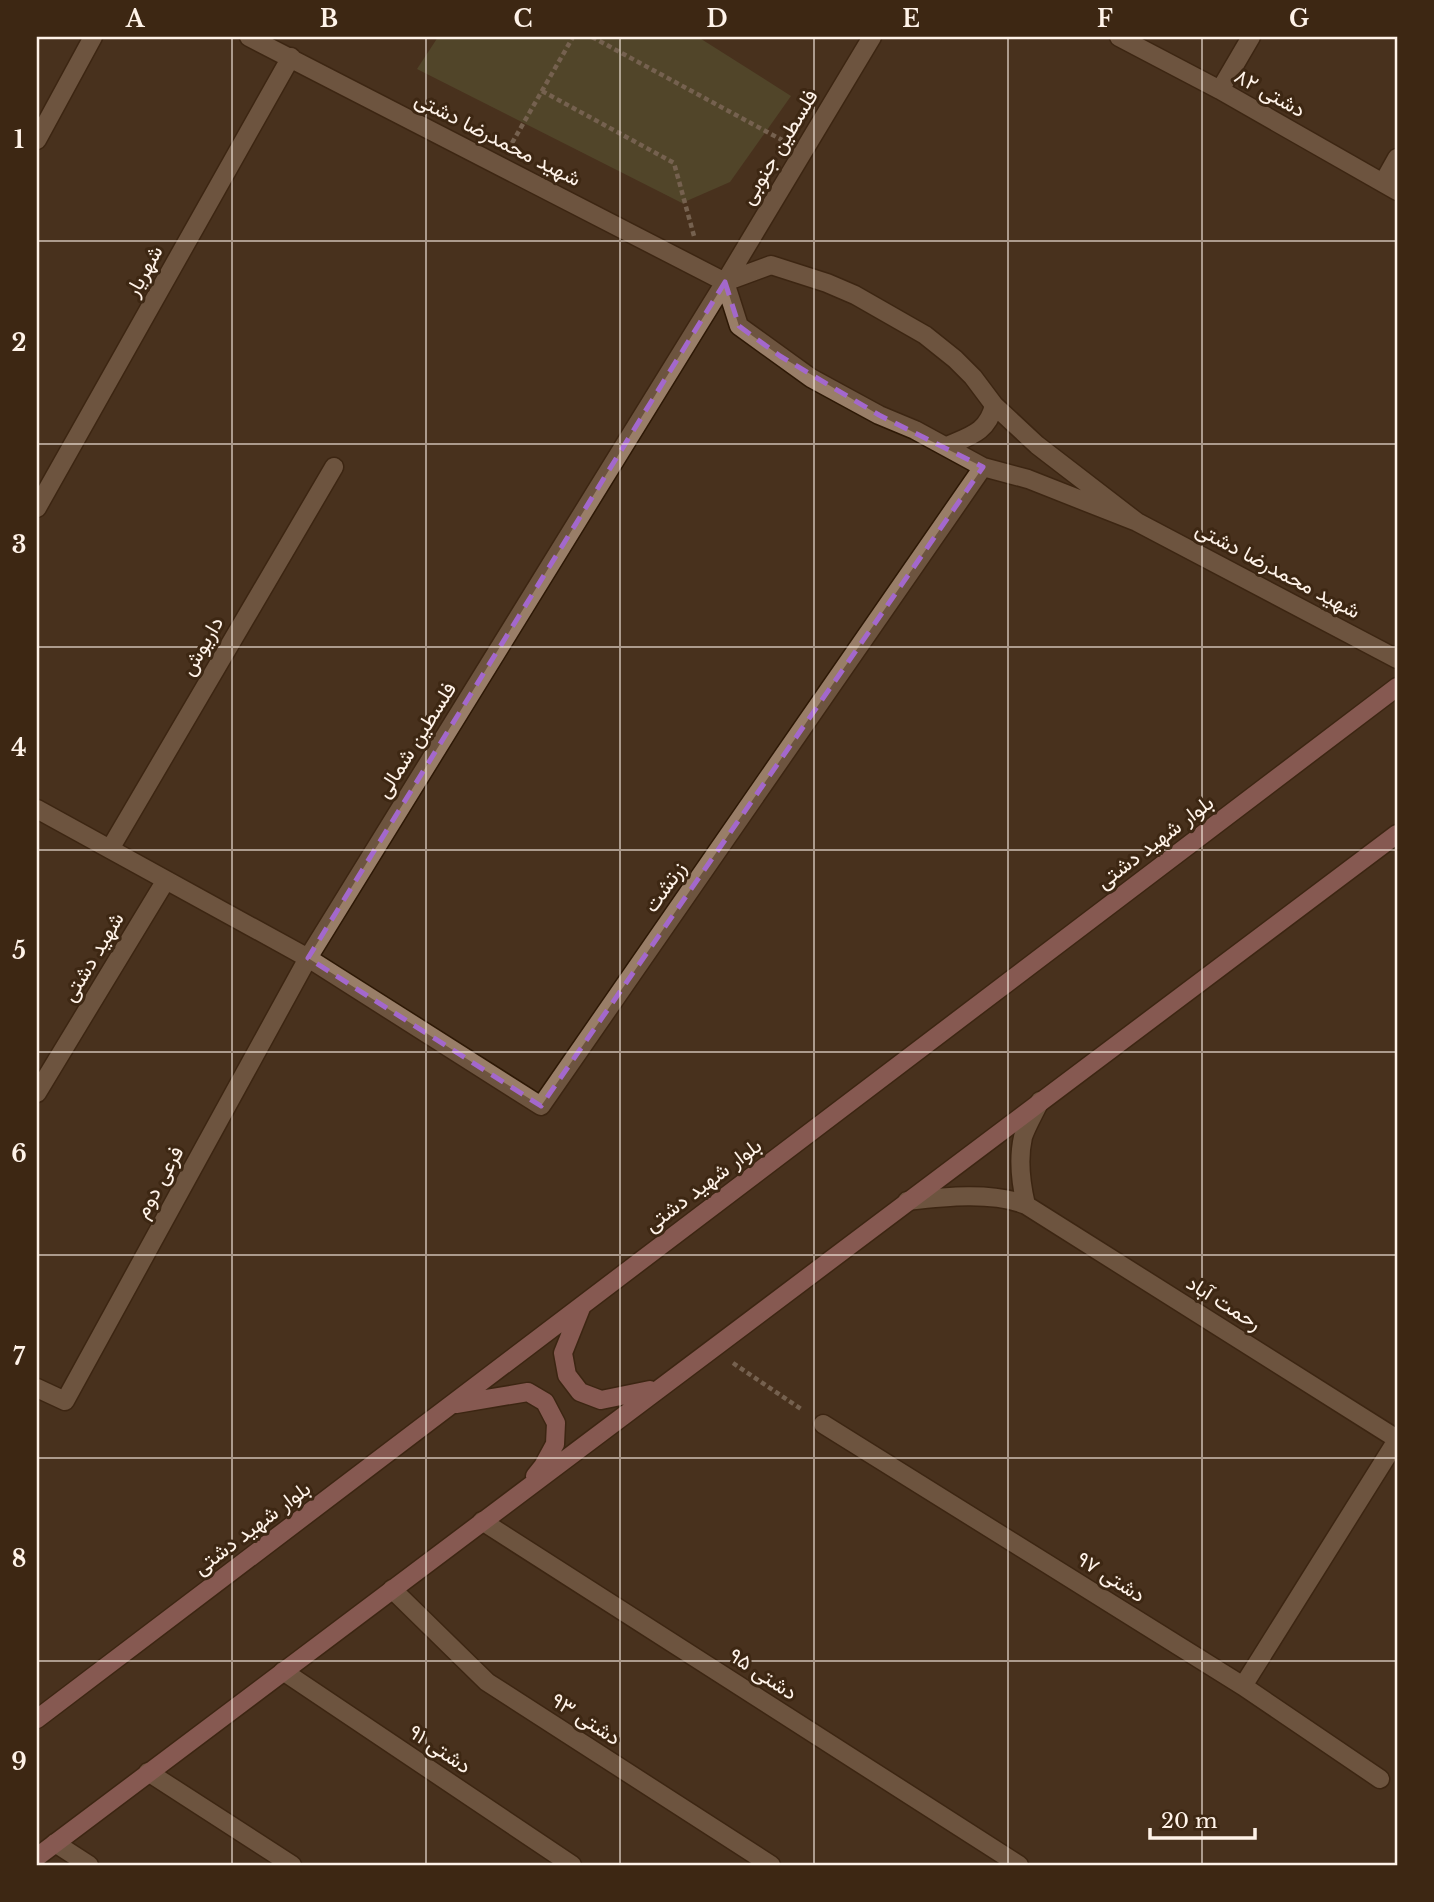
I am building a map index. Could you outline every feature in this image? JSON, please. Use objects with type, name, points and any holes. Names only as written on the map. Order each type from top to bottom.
[{"type":"main road","name":"بلوار شهید دشتی","points":[[37,1719],[1397,687]]},
{"type":"main road","points":[[37,1857],[1397,834]]},
{"type":"main road","points":[[583,1305],[563,1353],[567,1374],[580,1391],[601,1400],[658,1388]]},
{"type":"main road","points":[[451,1405],[528,1392],[545,1402],[556,1423],[555,1444],[543,1466],[524,1489]]},
{"type":"street","points":[[37,140],[93,37]]},
{"type":"street","name":"شهید محمدرضا دشتی","points":[[249,37],[725,282],[739,326],[811,378],[879,415],[947,446],[983,467],[1028,479],[1137,522],[1397,659]]},
{"type":"street","name":"فلسطین جنوبی","points":[[725,282],[872,37]]},
{"type":"street","name":"دشتی ۸۲","points":[[1119,37],[1220,90],[1390,187]]},
{"type":"street","points":[[1220,90],[1251,37]]},
{"type":"street","name":"شهریار","points":[[37,508],[291,57]]},
{"type":"street","points":[[1390,187],[1397,158]]},
{"type":"street","name":"شهید محمدرضا دشتی","points":[[725,282],[771,265],[855,295],[925,335],[955,359],[994,405],[1037,445],[1137,522]]},
{"type":"street","name":"فلسطین شمالی","points":[[308,958],[725,282]]},
{"type":"street","points":[[947,446],[974,434],[991,419],[994,405]]},
{"type":"street","name":"داریوش","points":[[110,849],[334,467]]},
{"type":"street","name":"زرتشت","points":[[308,958],[541,1106],[983,467]]},
{"type":"street","points":[[37,809],[308,958]]},
{"type":"street","name":"شهید دشتی","points":[[37,1093],[166,880]]},
{"type":"street","name":"فرعی دوم","points":[[37,1388],[65,1401],[308,958]]},
{"type":"street","points":[[1026,1205],[1021,1161],[1024,1136],[1040,1101]]},
{"type":"street","points":[[907,1201],[936,1197],[974,1197],[1017,1201],[1026,1205]]},
{"type":"street","name":"رحمت آباد","points":[[1026,1205],[1397,1440]]},
{"type":"street","name":"دشتی ۹۷","points":[[822,1424],[1243,1686],[1380,1779]]},
{"type":"street","points":[[1243,1686],[1397,1440]]},
{"type":"street","name":"دشتی ۹۵","points":[[482,1521],[1019,1865]]},
{"type":"street","name":"دشتی ۹۳","points":[[393,1588],[487,1682],[771,1865]]},
{"type":"street","name":"دشتی ۹۱","points":[[283,1671],[572,1865]]},
{"type":"street","points":[[148,1772],[292,1865]]},
{"type":"street","points":[[55,1843],[89,1865]]},
{"type":"path","points":[[500,165],[573,37]]},
{"type":"path","points":[[592,37],[803,152]]},
{"type":"path","points":[[542,91],[674,163],[704,271]]},
{"type":"path","points":[[712,1348],[822,1424]]},
{"type":"highlighted area","points":[[725,282],[739,326],[780,356],[879,415],[983,467],[541,1106],[308,958]]},
{"type":"green space","points":[[438,37],[698,37],[791,96],[730,182],[682,203],[417,69]]}]
